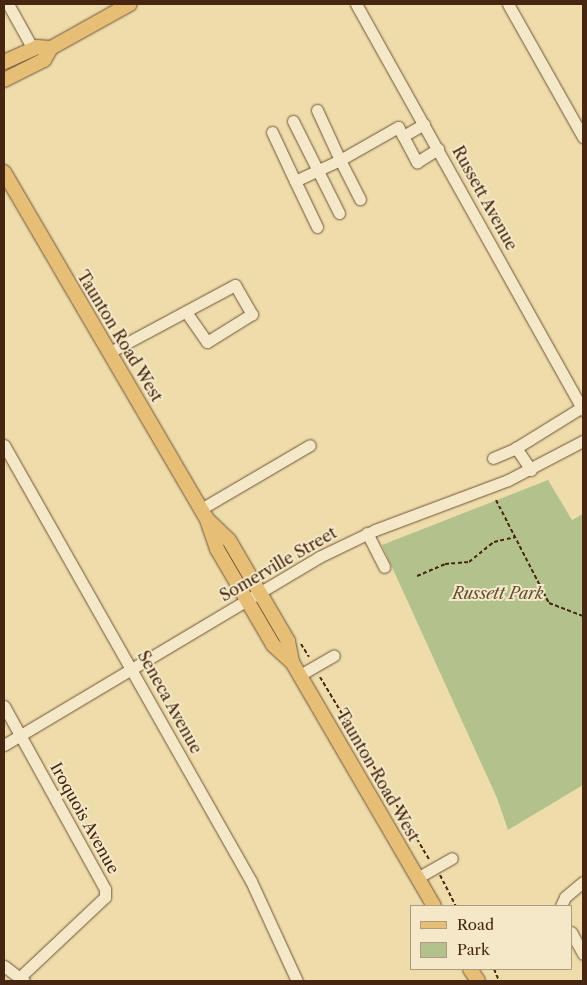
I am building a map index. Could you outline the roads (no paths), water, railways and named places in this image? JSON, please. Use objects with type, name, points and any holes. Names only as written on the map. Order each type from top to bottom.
[{"type":"main road","points":[[4,62],[32,49],[51,48],[130,4]]},
{"type":"main road","points":[[4,80],[44,60],[51,48]]},
{"type":"main road","name":"Taunton Road West","points":[[4,172],[203,513],[217,549],[246,600],[273,645],[292,662],[433,905]]},
{"type":"main road","name":"Taunton Road West","points":[[203,513],[229,540],[288,641],[292,662]]},
{"type":"main road","points":[[471,970],[478,981]]},
{"type":"street","points":[[8,4],[32,49]]},
{"type":"street","name":"Russett Avenue","points":[[356,4],[582,409]]},
{"type":"street","points":[[508,4],[583,137]]},
{"type":"street","points":[[317,110],[360,199]]},
{"type":"street","points":[[294,121],[338,214]]},
{"type":"street","points":[[403,136],[424,124]]},
{"type":"street","points":[[295,181],[340,160],[398,127],[417,162],[438,149]]},
{"type":"street","points":[[272,132],[317,227]]},
{"type":"street","points":[[110,352],[235,285],[252,314],[207,342],[186,312]]},
{"type":"street","points":[[493,458],[516,448],[582,409]]},
{"type":"street","name":"Somerville Street","points":[[4,745],[246,600],[368,533],[531,470],[583,441]]},
{"type":"street","name":"Seneca Avenue","points":[[4,445],[132,667],[251,881],[297,981]]},
{"type":"street","points":[[203,513],[310,445]]},
{"type":"street","points":[[516,448],[531,470]]},
{"type":"street","points":[[368,533],[384,567]]},
{"type":"street","points":[[300,676],[334,656]]},
{"type":"street","name":"Iroquois Avenue","points":[[4,706],[105,889],[105,897],[22,979]]},
{"type":"street","points":[[417,878],[452,858]]},
{"type":"street","points":[[561,905],[565,897],[583,882]]},
{"type":"street","points":[[572,934],[583,954]]},
{"type":"street","points":[[4,966],[22,979]]},
{"type":"park label","name":"Russett Park","points":[[498,593]]}]
